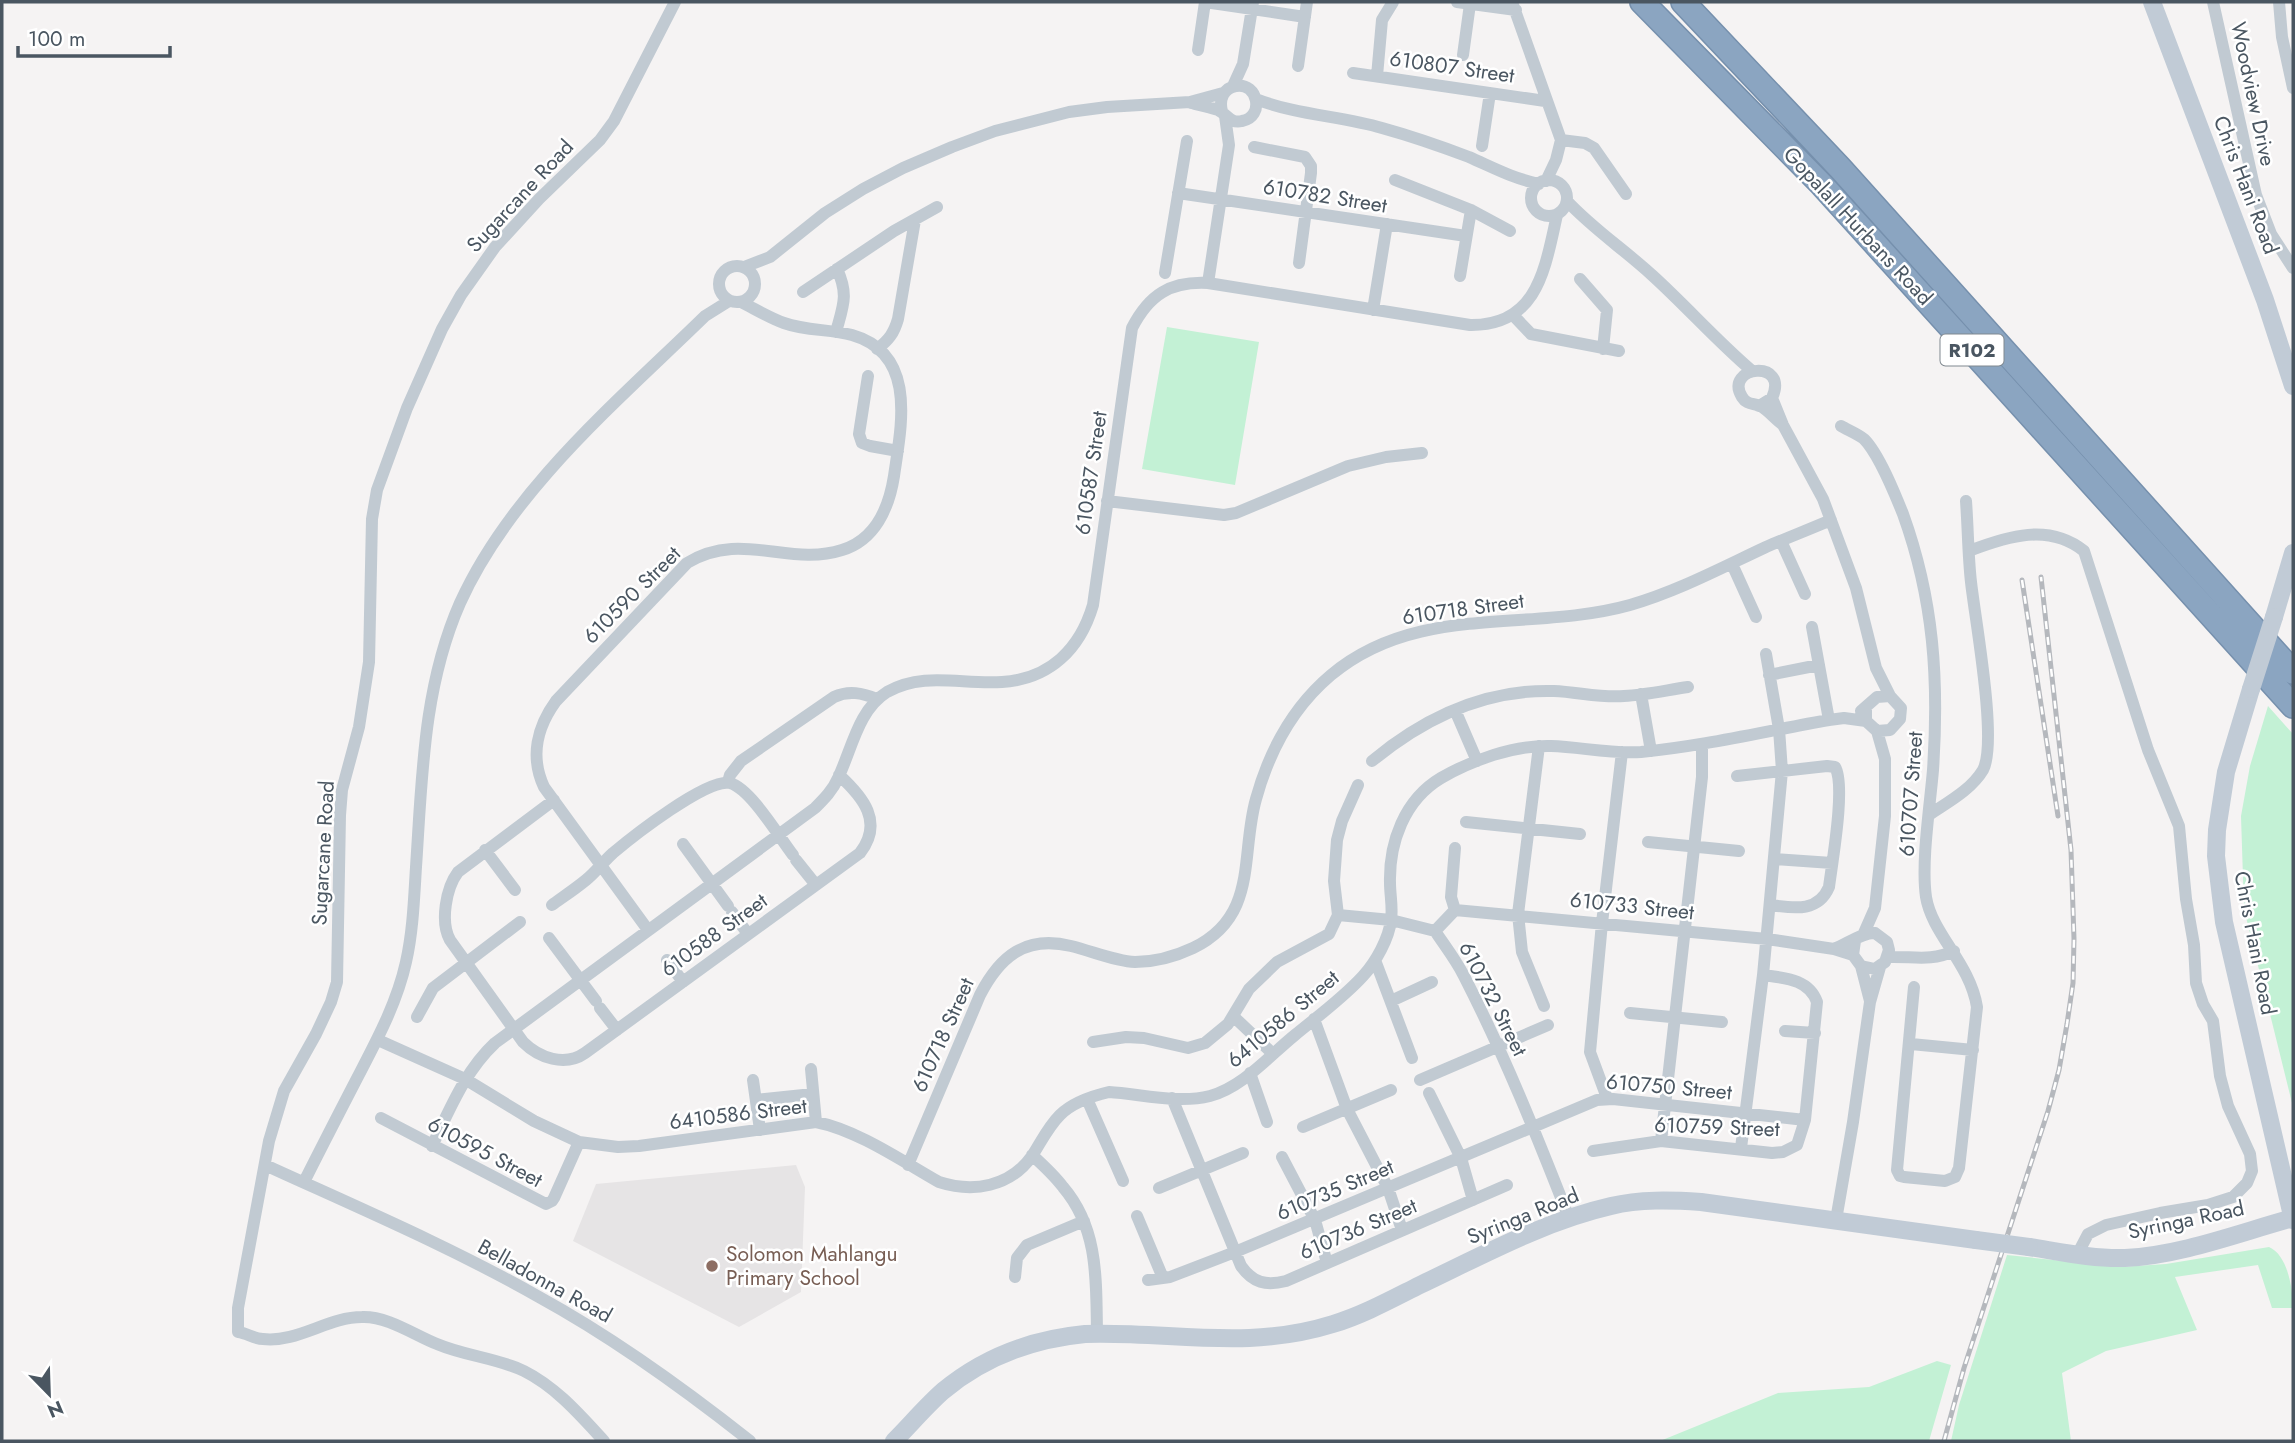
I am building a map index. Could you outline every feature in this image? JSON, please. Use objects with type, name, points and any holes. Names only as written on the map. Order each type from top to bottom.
[{"type":"highway","name":"Gopalall Hurbans Road","points":[[1643,2],[1822,185],[2293,706]]},
{"type":"highway","name":"Gopalall Hurbans Road","points":[[1683,2],[1840,168],[2293,672]]},
{"type":"street","name":"Sugarcane Road","points":[[604,1441],[566,1401],[522,1370],[445,1348],[384,1321],[367,1317],[355,1317],[274,1339],[262,1339],[238,1332],[238,1308],[269,1141],[284,1091],[316,1034],[337,982],[340,815],[345,777],[359,727],[369,662],[372,519],[377,490],[386,463],[422,373],[461,295],[495,247],[539,199],[600,140],[614,121],[675,2]]},
{"type":"street","points":[[1198,50],[1205,2],[1252,5],[1305,17]]},
{"type":"street","points":[[1298,66],[1307,2]]},
{"type":"street","points":[[1377,76],[1382,20],[1393,2]]},
{"type":"street","name":"Chris Hani Road","points":[[2152,2],[2265,300],[2293,386]]},
{"type":"street","name":"Woodview Drive","points":[[2213,2],[2256,195],[2271,234],[2293,268]]},
{"type":"street","points":[[2279,2],[2282,37],[2293,88]]},
{"type":"street","points":[[1463,55],[1464,3],[1514,6],[1545,101],[1561,140],[1556,160],[1543,182],[1534,190],[1532,198]]},
{"type":"street","points":[[1208,284],[1229,145],[1221,99],[1243,64],[1252,5]]},
{"type":"street","points":[[1229,145],[1247,118],[1256,110],[1243,64]]},
{"type":"street","name":"610807 Street","points":[[1353,72],[1545,101]]},
{"type":"street","points":[[705,316],[719,286],[720,277],[726,270],[734,266],[744,267],[770,257],[825,213],[903,168],[995,131],[1069,112],[1190,102],[1240,85],[1280,108],[1342,117],[1381,127],[1450,150],[1514,178],[1560,183]]},
{"type":"street","points":[[1482,146],[1490,93]]},
{"type":"street","points":[[1190,102],[1224,114],[1231,120],[1280,108]]},
{"type":"street","points":[[1561,140],[1585,143],[1594,148],[1626,194]]},
{"type":"street","points":[[1165,273],[1187,141]]},
{"type":"street","points":[[1254,147],[1308,160],[1311,173],[1299,263]]},
{"type":"street","points":[[1556,160],[1560,183],[1567,193],[1558,211],[1544,272],[1537,288],[1526,304],[1513,315],[1531,334],[1619,351]]},
{"type":"street","points":[[1514,178],[1532,198],[1536,210],[1558,211],[1586,220],[1613,241],[1716,336],[1746,374]]},
{"type":"street","points":[[1395,180],[1471,210],[1510,230]]},
{"type":"street","name":"610782 Street","points":[[1178,193],[1466,236]]},
{"type":"street","points":[[803,292],[894,231],[937,206]]},
{"type":"street","points":[[1460,276],[1471,210]]},
{"type":"street","points":[[719,286],[722,295],[783,323],[853,335],[877,349],[894,331],[898,319],[915,220]]},
{"type":"street","points":[[1373,310],[1387,225]]},
{"type":"street","points":[[304,1182],[378,1040],[407,961],[430,705],[438,667],[460,604],[474,576],[499,535],[530,494],[582,436],[705,316],[749,298],[770,257]]},
{"type":"street","points":[[744,267],[751,272],[769,316]]},
{"type":"street","points":[[836,332],[846,295],[837,269]]},
{"type":"street","points":[[1580,279],[1607,310],[1603,349]]},
{"type":"street","name":"610587 Street","points":[[432,1146],[465,1079],[481,1056],[829,794],[860,724],[877,699],[906,683],[926,679],[1002,682],[1027,677],[1051,666],[1072,649],[1086,628],[1093,605],[1132,328],[1140,313],[1165,290],[1191,283],[1208,284],[1470,325],[1485,325],[1513,315]]},
{"type":"street","name":"610590 Street","points":[[648,930],[539,777],[536,757],[540,729],[556,701],[687,563],[717,550],[740,548],[815,554],[844,550],[878,524],[888,505],[902,415],[901,392],[892,366],[877,349]]},
{"type":"street","points":[[1783,425],[1740,395],[1740,383],[1746,374],[1762,370],[1772,376],[1775,387],[1772,398],[1783,425],[1832,520],[1856,588],[1876,668],[1890,696],[1901,708],[1900,719],[1894,728],[1885,759]]},
{"type":"street","points":[[867,376],[859,433],[862,443],[898,451]]},
{"type":"street","points":[[1759,406],[1772,398]]},
{"type":"street","name":"610707 Street","points":[[1841,426],[1864,439],[1898,501],[1920,571],[1928,611],[1936,691],[1926,869],[1927,899],[1932,914],[1974,991],[1977,1007],[1959,1168],[1955,1177],[1945,1181],[1904,1177],[1900,1176],[1897,1170],[1910,1044]]},
{"type":"street","points":[[1107,501],[1224,515],[1236,513],[1348,466],[1386,457],[1422,453]]},
{"type":"street","points":[[1929,815],[1974,781],[1984,768],[1988,754],[1966,501]]},
{"type":"street","name":"610718 Street","points":[[908,1165],[980,995],[990,975],[1007,957],[1031,945],[1055,943],[1134,962],[1153,960],[1194,947],[1222,925],[1235,908],[1246,879],[1255,802],[1283,731],[1318,686],[1351,659],[1376,646],[1428,629],[1627,606],[1685,585],[1832,520]]},
{"type":"street","points":[[1969,551],[1995,541],[2050,534],[2069,539],[2084,551],[2148,750],[2179,826],[2186,899],[2194,945],[2196,983],[2203,1004],[2213,1021],[2220,1076],[2228,1106],[2251,1163],[2252,1171],[2247,1183],[2233,1197],[2208,1205],[2106,1225],[2088,1234],[2077,1255]]},
{"type":"street","points":[[1781,541],[1804,594]]},
{"type":"street","name":"Chris Hani Road","points":[[2293,553],[2226,772],[2217,830],[2217,866],[2226,933],[2293,1219]]},
{"type":"street","points":[[1732,564],[1756,617]]},
{"type":"street","points":[[1812,627],[1829,720]]},
{"type":"street","points":[[1741,1148],[1767,939],[1782,771],[1779,729],[1766,654]]},
{"type":"street","points":[[1769,675],[1819,665]]},
{"type":"street","points":[[1870,1002],[1861,967],[1853,956],[1875,908],[1885,816],[1885,759],[1868,709],[1876,668]]},
{"type":"street","points":[[1372,761],[1409,732],[1455,709],[1495,698],[1554,691],[1623,696],[1688,687]]},
{"type":"street","points":[[552,905],[602,866],[612,854],[687,799],[702,789],[728,782],[741,761],[834,696],[858,692],[877,699]]},
{"type":"street","points":[[1641,694],[1651,751]]},
{"type":"street","points":[[1868,709],[1881,695],[1890,696]]},
{"type":"street","points":[[1455,709],[1477,761]]},
{"type":"street","name":"6410586 Street","points":[[378,1040],[465,1079],[534,1121],[579,1142],[618,1147],[639,1146],[816,1122],[855,1135],[939,1182],[953,1186],[984,1187],[1012,1175],[1032,1155],[1060,1115],[1087,1099],[1110,1092],[1172,1098],[1193,1098],[1223,1092],[1250,1073],[1363,976],[1375,961],[1391,920],[1392,848],[1402,823],[1420,795],[1432,784],[1477,761],[1508,751],[1539,746],[1622,752],[1651,751],[1844,718],[1868,709]]},
{"type":"street","points":[[1877,731],[1886,732],[1894,728]]},
{"type":"street","points":[[1661,1141],[1702,777],[1702,744]]},
{"type":"street","points":[[1539,746],[1518,914],[1522,953],[1544,1006]]},
{"type":"street","points":[[1607,1098],[1590,1052],[1622,752]]},
{"type":"street","points":[[1737,776],[1827,766],[1837,769],[1839,799],[1829,887],[1822,900],[1807,907],[1770,905]]},
{"type":"street","name":"610588 Street","points":[[554,800],[465,865],[451,882],[445,918],[446,934],[523,1042],[539,1056],[562,1060],[578,1058],[860,853],[866,846],[870,816],[866,804],[839,775]]},
{"type":"street","points":[[728,782],[750,797],[816,886]]},
{"type":"street","points":[[1093,1042],[1126,1037],[1196,1047],[1214,1037],[1234,1017],[1249,989],[1260,977],[1293,952],[1324,939],[1335,926],[1338,915],[1334,881],[1337,840],[1357,785]]},
{"type":"street","points":[[1466,822],[1580,834]]},
{"type":"street","points":[[1648,842],[1739,851]]},
{"type":"street","points":[[683,844],[748,934]]},
{"type":"street","points":[[1435,931],[1455,910],[1451,897],[1455,848]]},
{"type":"street","points":[[485,850],[515,890]]},
{"type":"street","points":[[1774,859],[1832,863]]},
{"type":"street","points":[[1836,1220],[1870,1002],[1884,962],[1884,938],[1875,908]]},
{"type":"street","name":"610733 Street","points":[[1455,910],[1767,939],[1834,949],[1853,956]]},
{"type":"street","name":"610732 Street","points":[[1338,915],[1391,920],[1435,931],[1464,976],[1534,1126],[1569,1218]]},
{"type":"street","points":[[417,1017],[433,988],[520,922]]},
{"type":"street","points":[[1834,949],[1860,937],[1884,938],[1907,956]]},
{"type":"street","points":[[549,938],[617,1030]]},
{"type":"street","points":[[1861,967],[1867,969],[1907,956],[1930,959],[1954,951]]},
{"type":"street","points":[[667,960],[682,982]]},
{"type":"street","points":[[1375,961],[1412,1058]]},
{"type":"street","name":"610759 Street","points":[[1592,1151],[1661,1141],[1772,1153],[1791,1149],[1800,1139],[1805,1121],[1817,1002],[1808,986],[1795,980],[1763,975]]},
{"type":"street","points":[[1391,1001],[1432,982]]},
{"type":"street","points":[[1914,987],[1910,1044],[1973,1050]]},
{"type":"street","points":[[1630,1013],[1722,1022]]},
{"type":"street","points":[[1234,1017],[1272,1054]]},
{"type":"street","points":[[1314,1019],[1347,1109],[1388,1188],[1402,1230]]},
{"type":"street","points":[[1420,1080],[1548,1025]]},
{"type":"street","points":[[1785,1031],[1815,1033]]},
{"type":"street","points":[[811,1069],[816,1122]]},
{"type":"street","points":[[1250,1073],[1267,1122]]},
{"type":"street","points":[[753,1080],[760,1130]]},
{"type":"street","points":[[1303,1127],[1391,1090]]},
{"type":"street","points":[[1429,1093],[1461,1157],[1473,1200]]},
{"type":"street","points":[[756,1100],[813,1094]]},
{"type":"street","name":"610736 Street","points":[[1172,1098],[1235,1252],[1249,1277],[1262,1284],[1286,1281],[1507,1185]]},
{"type":"street","name":"610750 Street","points":[[1534,1126],[1585,1104],[1607,1098],[1805,1121]]},
{"type":"street","points":[[1087,1099],[1123,1181]]},
{"type":"street","name":"610595 Street","points":[[381,1118],[545,1204],[552,1202],[579,1142]]},
{"type":"street","name":"610735 Street","points":[[1148,1280],[1163,1278],[1235,1252],[1534,1126]]},
{"type":"street","points":[[1159,1188],[1243,1153]]},
{"type":"street","points":[[1032,1155],[1064,1188],[1090,1236],[1095,1260],[1097,1333]]},
{"type":"street","points":[[1282,1157],[1315,1220],[1327,1263]]},
{"type":"street","name":"Belladonna Road","points":[[265,1166],[446,1248],[540,1297],[692,1395],[750,1441]]},
{"type":"street","name":"Syringa Road","points":[[894,1441],[941,1393],[964,1375],[990,1360],[1040,1341],[1097,1333],[1239,1340],[1303,1332],[1360,1314],[1569,1218],[1612,1206],[1667,1200],[1701,1202],[2077,1255],[2125,1258],[2164,1253],[2220,1240],[2293,1219]]},
{"type":"street","points":[[1137,1216],[1163,1278]]},
{"type":"street","points":[[1015,1277],[1017,1258],[1027,1245],[1084,1222]]},
{"type":"shaded area","name":"Solomon Mahlangu Primary School","points":[[796,1165],[805,1187],[801,1292],[739,1327],[573,1241],[596,1184]]},
{"type":"green space","points":[[1167,327],[1259,342],[1235,485],[1142,469]]},
{"type":"green space","points":[[2268,706],[2293,734],[2293,1107],[2244,909],[2241,816],[2250,766]]},
{"type":"green space","points":[[2269,1247],[2281,1257],[2285,1265],[2293,1308],[2272,1308],[2258,1265],[2175,1277],[2197,1330],[2106,1351],[2062,1373],[2071,1441],[1951,1441],[1959,1405],[2007,1255],[2120,1267],[2166,1264]]},
{"type":"green space","points":[[1937,1361],[1951,1365],[1929,1441],[1660,1441],[1778,1393],[1869,1387]]},
{"type":"railway","points":[[1944,1441],[1964,1368],[2048,1111],[2059,1070],[2073,983],[2071,850],[2041,577]]},
{"type":"railway","points":[[2022,580],[2058,816]]},
{"type":"place","name":"Solomon Mahlangu Primary School","points":[[712,1266]]}]
